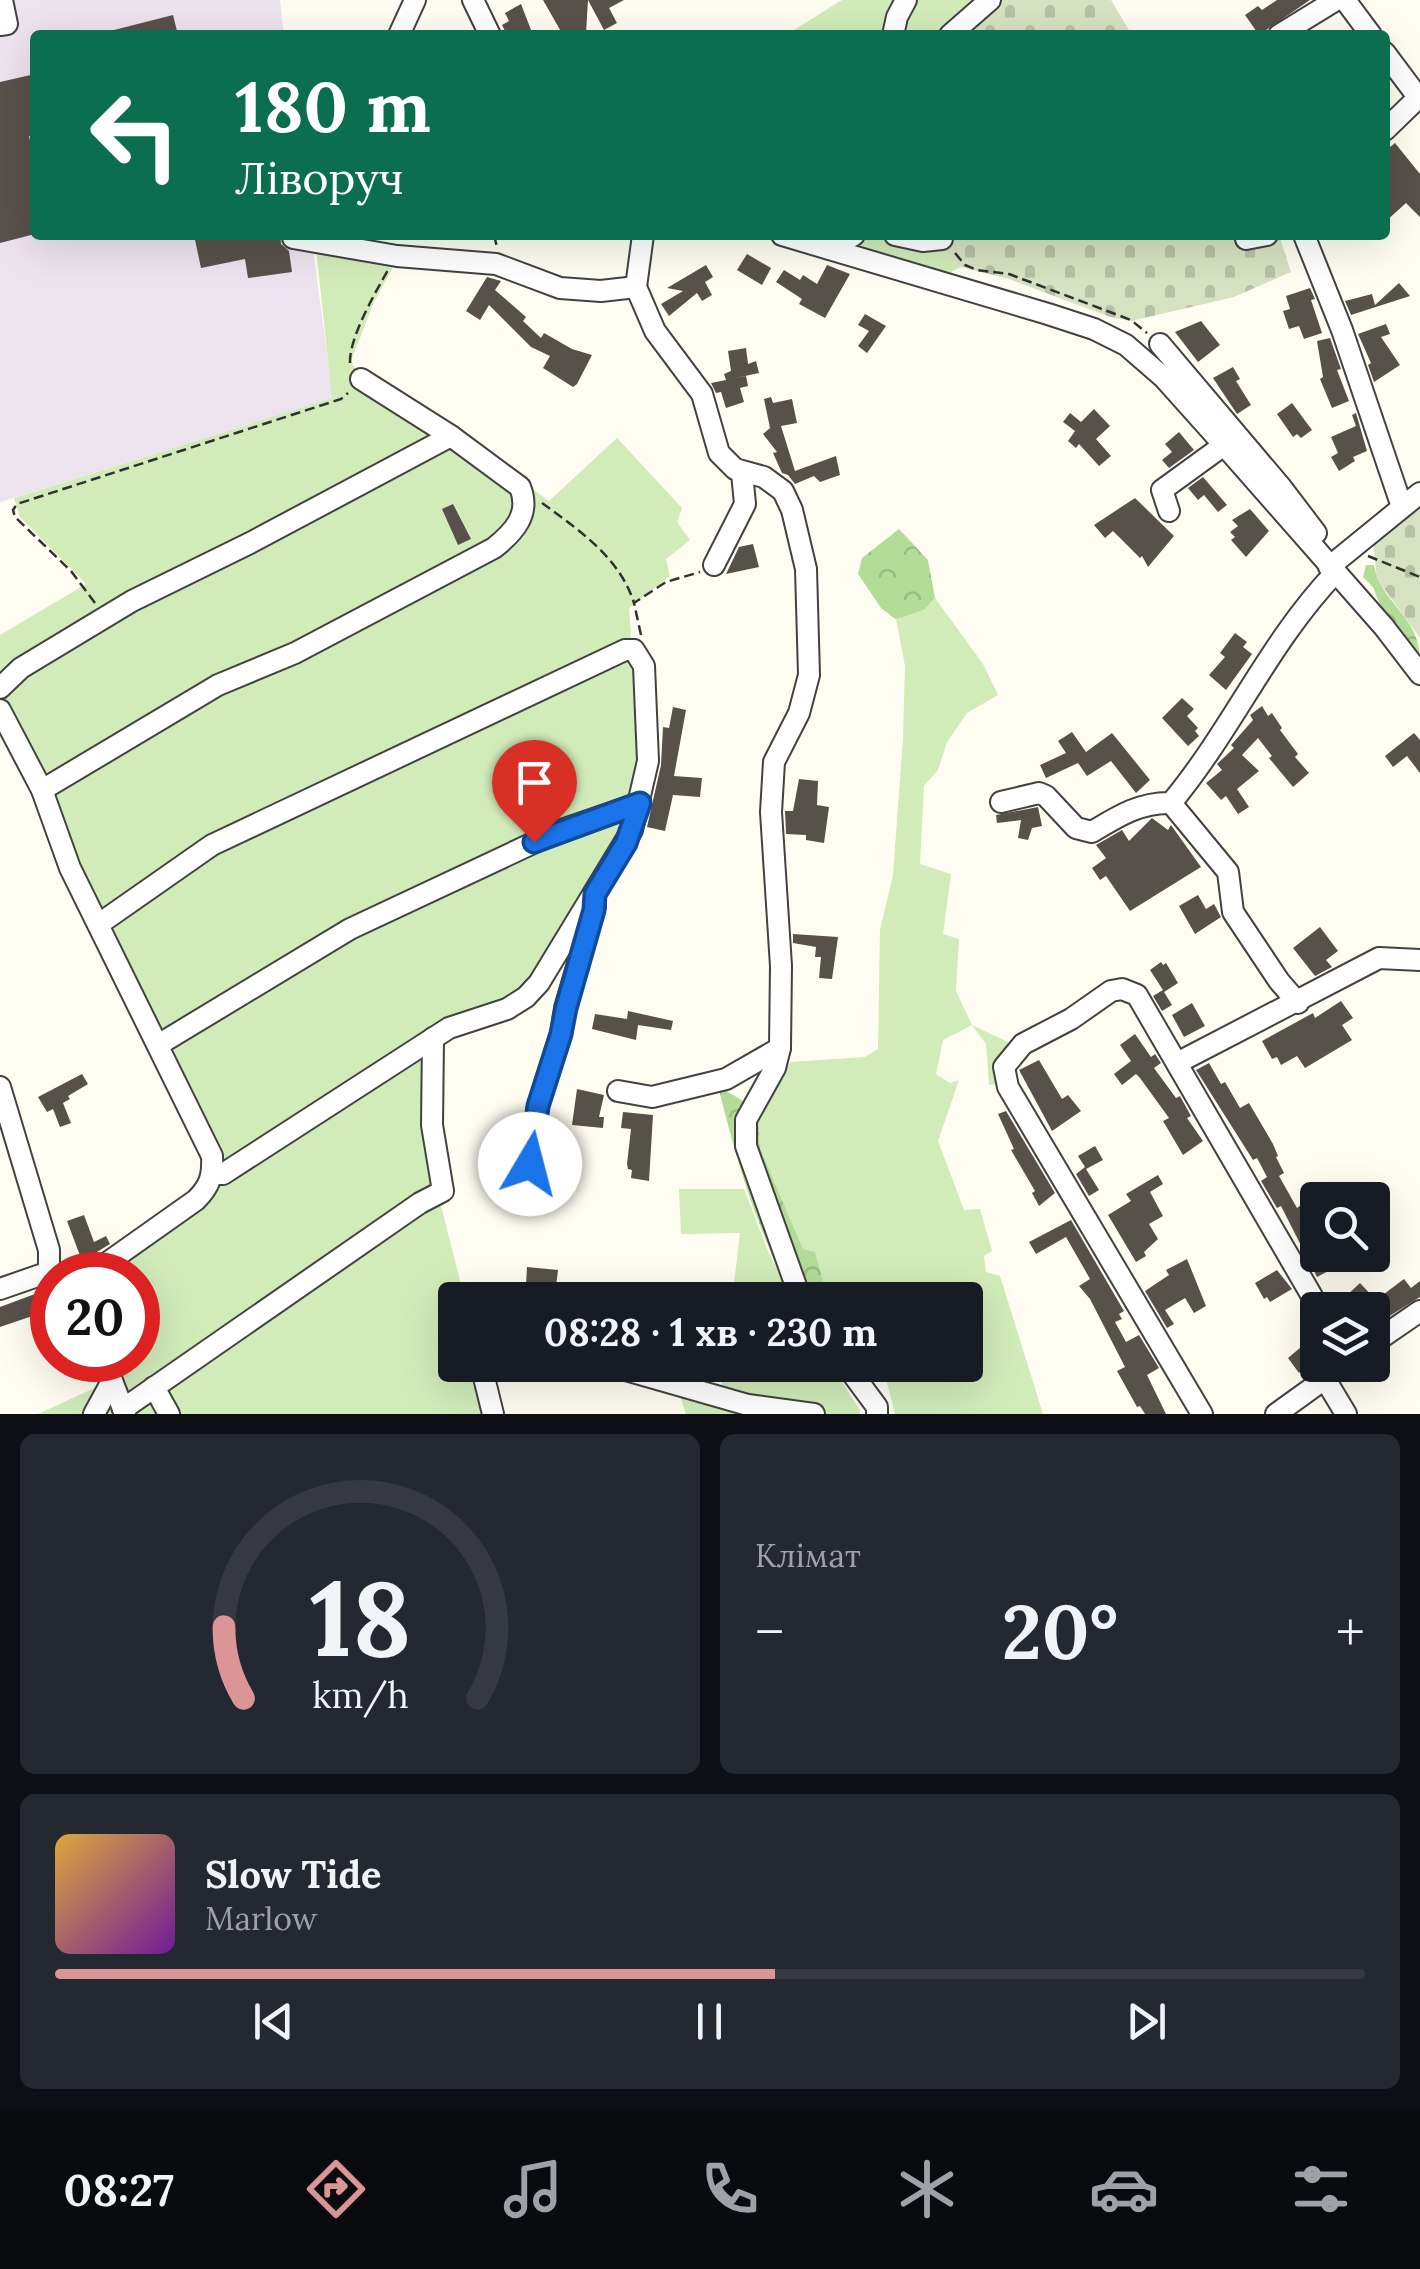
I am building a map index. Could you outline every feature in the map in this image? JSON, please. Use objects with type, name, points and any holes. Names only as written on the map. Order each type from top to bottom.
[{"type":"street","points":[[0,25],[7,24],[2,0]]},
{"type":"street","points":[[401,30],[415,0]]},
{"type":"street","points":[[473,0],[488,30]]},
{"type":"street","points":[[894,30],[906,0]]},
{"type":"street","points":[[956,30],[990,0]]},
{"type":"street","points":[[1287,30],[1336,0]]},
{"type":"street","points":[[1345,0],[1368,30]]},
{"type":"street","points":[[1390,59],[1419,96],[1390,125]]},
{"type":"street","points":[[305,240],[397,256],[496,264],[560,288],[601,291],[636,287]]},
{"type":"street","points":[[642,240],[636,287],[655,330],[702,394],[719,454],[742,473],[764,477],[784,490],[807,581],[809,675],[799,713],[774,762],[771,812],[781,966],[780,1048],[775,1068],[746,1120],[746,1146],[795,1282]]},
{"type":"street","points":[[799,240],[1048,314],[1094,329],[1126,345],[1164,378],[1224,445],[1384,627],[1420,674]]},
{"type":"street","points":[[830,249],[845,240]]},
{"type":"street","points":[[1306,240],[1342,330],[1402,506]]},
{"type":"street","points":[[1160,344],[1314,529],[1329,566]]},
{"type":"street","points":[[42,790],[218,684],[294,653],[494,548],[518,526],[525,498],[520,487],[451,436],[360,379]]},
{"type":"street","points":[[0,688],[21,668],[106,617],[451,436]]},
{"type":"street","points":[[1169,511],[1162,490],[1224,445]]},
{"type":"street","points":[[714,565],[745,504],[742,473]]},
{"type":"street","points":[[1171,803],[1195,774],[1329,566],[1420,493]]},
{"type":"street","points":[[98,924],[212,845],[625,650],[634,650],[640,656],[644,666],[648,760],[640,803],[626,843],[539,983],[526,998],[507,1008],[449,1028],[223,1174],[213,1174]]},
{"type":"street","points":[[0,710],[42,790],[70,868],[212,1156],[213,1174],[208,1188],[123,1252]]},
{"type":"street","points":[[1001,802],[1046,796],[1076,828],[1092,832],[1153,802],[1171,803],[1228,872],[1233,912],[1278,981],[1298,1003]]},
{"type":"street","points":[[158,1045],[350,930],[561,830],[640,803]]},
{"type":"street","points":[[530,1193],[538,1106],[561,1034],[595,894]]},
{"type":"street","points":[[1177,1062],[1379,958],[1420,960]]},
{"type":"street","points":[[1202,1414],[1008,1087],[1004,1067],[1023,1044],[1071,1020],[1110,991],[1122,989],[1137,995],[1310,1292]]},
{"type":"street","points":[[112,1382],[124,1412],[154,1387],[443,1191],[432,1125],[433,1038]]},
{"type":"street","points":[[618,1091],[652,1097],[726,1080],[780,1048]]},
{"type":"street","points":[[0,1087],[49,1252]]},
{"type":"street","points":[[0,1290],[30,1280]]},
{"type":"street","points":[[1390,1332],[1420,1311]]},
{"type":"street","points":[[94,1414],[111,1382]]},
{"type":"street","points":[[486,1382],[493,1414]]},
{"type":"street","points":[[668,1382],[748,1405],[814,1414]]},
{"type":"street","points":[[855,1382],[872,1412]]},
{"type":"street","points":[[1276,1414],[1321,1382]]},
{"type":"street","points":[[1327,1382],[1346,1414]]},
{"type":"street","points":[[154,1387],[169,1414]]},
{"type":"path","points":[[944,240],[964,265],[1010,274],[1131,320],[1160,344]]},
{"type":"path","points":[[106,617],[71,571],[15,517],[13,510],[17,504],[341,399],[360,379],[352,372],[350,352],[397,256]]},
{"type":"path","points":[[520,487],[571,524],[612,563],[634,603],[641,628],[640,656]]},
{"type":"path","points":[[1348,549],[1420,577]]},
{"type":"path","points":[[634,603],[666,582],[714,565]]},
{"type":"shaded area","points":[[0,0],[280,0],[283,30],[30,30],[30,240],[312,240],[333,398],[0,502]]},
{"type":"green space","points":[[842,0],[987,0],[954,30],[794,30]]},
{"type":"green space","points":[[987,0],[1111,0],[1129,30],[954,30]]},
{"type":"green space","points":[[940,240],[952,261],[961,267],[945,275],[823,241]]},
{"type":"green space","points":[[940,240],[1281,240],[1291,272],[1234,297],[1131,321],[952,261]]},
{"type":"green space","points":[[316,248],[397,260],[374,302],[351,361],[359,376],[452,430],[549,501],[617,438],[682,508],[677,522],[690,540],[666,559],[670,576],[629,608],[638,662],[643,766],[629,829],[523,997],[431,1037],[439,1198],[460,1282],[438,1282],[438,1382],[491,1382],[499,1414],[38,1414],[101,1382],[160,1382],[160,1252],[129,1252],[226,1175],[0,706],[0,635],[86,584],[20,517],[14,498],[332,398]]},
{"type":"green space","points":[[1420,507],[1420,638],[1377,579],[1373,541]]},
{"type":"green space","points":[[899,529],[928,560],[935,598],[924,610],[896,619],[881,608],[858,574],[862,558]]},
{"type":"green space","points":[[1366,565],[1374,565],[1384,590],[1414,632],[1420,660],[1363,577]]},
{"type":"green space","points":[[935,598],[983,664],[998,695],[967,713],[947,742],[938,770],[924,786],[920,864],[951,874],[943,934],[959,939],[956,991],[972,1025],[943,1040],[936,1074],[950,1083],[959,1080],[938,1141],[964,1210],[980,1209],[992,1251],[984,1256],[986,1272],[1000,1276],[1043,1414],[895,1414],[887,1382],[983,1382],[983,1282],[823,1282],[815,1253],[803,1249],[760,1148],[758,1110],[791,1062],[865,1057],[878,1049],[880,930],[893,875],[903,738],[905,666],[896,619],[924,610]]},
{"type":"green space","points":[[972,1025],[1014,1045],[1000,1083],[989,1085],[986,1044]]},
{"type":"green space","points":[[718,1086],[758,1110],[760,1148],[803,1249],[815,1252],[823,1282],[785,1282],[768,1247]]},
{"type":"green space","points":[[679,1189],[744,1189],[784,1282],[734,1282],[740,1233],[681,1234]]},
{"type":"green space","points":[[722,1382],[842,1382],[860,1414],[686,1414],[678,1390],[720,1394]]},
{"type":"building","points":[[543,0],[588,0],[586,30],[560,30]]},
{"type":"building","points":[[588,0],[624,0],[609,8],[617,23],[604,30]]},
{"type":"building","points":[[1277,0],[1310,0],[1266,30],[1256,30],[1245,15],[1258,6],[1262,10]]},
{"type":"building","points":[[521,4],[531,30],[504,30],[502,25],[509,21],[505,13]]},
{"type":"building","points":[[173,15],[177,30],[114,30]]},
{"type":"building","points":[[30,75],[30,235],[0,243],[0,82]]},
{"type":"building","points":[[1395,143],[1420,174],[1420,217],[1406,203],[1390,217],[1390,147]]},
{"type":"building","points":[[195,240],[281,240],[289,251],[292,272],[248,278],[245,259],[201,268]]},
{"type":"building","points":[[747,254],[771,268],[762,285],[737,270]]},
{"type":"building","points":[[706,265],[713,277],[705,282],[712,295],[702,301],[697,293],[669,316],[661,304],[683,291],[667,288]]},
{"type":"building","points":[[827,265],[850,274],[825,318],[799,304],[802,299],[776,282],[784,270],[817,284]]},
{"type":"building","points":[[487,277],[501,281],[495,290],[526,317],[523,321],[541,338],[544,333],[592,355],[577,384],[573,387],[543,368],[550,356],[531,347],[489,305],[480,320],[466,311]]},
{"type":"building","points":[[1399,283],[1410,296],[1351,315],[1345,301],[1372,294],[1375,305]]},
{"type":"building","points":[[1310,288],[1322,333],[1304,339],[1299,326],[1289,329],[1283,311],[1290,309],[1286,296]]},
{"type":"building","points":[[865,314],[886,326],[867,353],[858,346],[869,331],[858,325]]},
{"type":"building","points":[[1201,321],[1220,345],[1198,362],[1175,332]]},
{"type":"building","points":[[1386,324],[1390,334],[1381,337],[1400,365],[1374,382],[1368,365],[1371,363],[1358,334]]},
{"type":"building","points":[[1330,338],[1349,401],[1332,408],[1320,379],[1323,377],[1317,341]]},
{"type":"building","points":[[746,348],[748,364],[756,361],[759,373],[731,379],[746,376],[748,386],[740,388],[744,402],[726,408],[721,392],[716,393],[711,383],[726,380],[724,374],[731,371],[728,351]]},
{"type":"building","points":[[1233,367],[1240,379],[1236,381],[1251,405],[1237,414],[1213,378]]},
{"type":"building","points":[[771,397],[773,403],[792,399],[797,423],[781,426],[795,471],[836,456],[840,475],[820,482],[814,476],[795,484],[782,473],[773,453],[777,452],[763,434],[770,428],[764,399]]},
{"type":"building","points":[[1292,403],[1312,430],[1301,438],[1297,434],[1293,437],[1277,414]]},
{"type":"building","points":[[1094,409],[1110,426],[1096,439],[1111,456],[1099,466],[1079,444],[1076,448],[1068,441],[1075,431],[1063,422],[1070,413],[1081,422]]},
{"type":"building","points":[[1356,413],[1367,451],[1353,457],[1355,461],[1339,471],[1331,457],[1338,453],[1331,437],[1356,426],[1352,415]]},
{"type":"building","points":[[1179,432],[1194,450],[1169,468],[1162,460],[1172,452],[1165,444]]},
{"type":"building","points":[[1203,477],[1227,505],[1218,512],[1204,495],[1198,500],[1188,488]]},
{"type":"building","points":[[1135,498],[1174,536],[1148,567],[1142,556],[1113,531],[1105,538],[1094,525]]},
{"type":"building","points":[[453,504],[471,539],[458,545],[442,509]]},
{"type":"building","points":[[1250,509],[1269,531],[1246,557],[1231,540],[1235,537],[1230,532],[1238,526],[1232,520]]},
{"type":"building","points":[[753,544],[759,567],[726,574],[739,547]]},
{"type":"building","points":[[1235,633],[1247,642],[1243,647],[1252,654],[1226,690],[1209,675],[1225,657],[1220,653]]},
{"type":"building","points":[[1182,698],[1194,709],[1187,716],[1198,728],[1195,731],[1199,736],[1188,746],[1162,718]]},
{"type":"building","points":[[1262,706],[1268,716],[1272,713],[1298,754],[1295,757],[1309,773],[1293,787],[1258,738],[1242,755],[1259,771],[1237,789],[1249,807],[1238,814],[1226,796],[1221,800],[1206,783],[1222,770],[1217,764],[1234,748],[1231,745],[1253,720],[1250,715]]},
{"type":"building","points":[[673,707],[686,710],[674,776],[702,778],[700,797],[673,795],[665,831],[647,827],[661,765],[663,727],[669,728]]},
{"type":"building","points":[[1072,732],[1086,752],[1112,733],[1150,780],[1136,793],[1111,761],[1087,776],[1078,763],[1046,778],[1040,765],[1066,753],[1058,741]]},
{"type":"building","points":[[1414,733],[1420,740],[1420,773],[1407,756],[1393,767],[1385,756]]},
{"type":"building","points":[[799,779],[818,781],[817,805],[829,807],[824,843],[806,840],[806,835],[786,834],[785,811],[793,811]]},
{"type":"building","points":[[1038,807],[1042,826],[1032,828],[1028,840],[1018,838],[1021,820],[997,823],[996,815]]},
{"type":"building","points":[[1152,818],[1168,830],[1171,825],[1201,867],[1130,911],[1106,876],[1100,880],[1092,868],[1106,858],[1096,845],[1122,830],[1129,841]]},
{"type":"building","points":[[1198,895],[1206,909],[1214,904],[1221,917],[1195,934],[1179,906]]},
{"type":"building","points":[[1320,927],[1338,951],[1326,960],[1332,967],[1315,976],[1293,948]]},
{"type":"building","points":[[793,934],[838,937],[832,979],[819,978],[821,957],[815,957],[816,947],[793,943]]},
{"type":"building","points":[[1166,963],[1178,983],[1164,992],[1172,1005],[1162,1011],[1153,996],[1163,990],[1150,970]]},
{"type":"building","points":[[1341,1001],[1353,1018],[1342,1025],[1352,1040],[1305,1068],[1297,1056],[1281,1065],[1277,1057],[1272,1059],[1262,1041],[1313,1013],[1315,1018]]},
{"type":"building","points":[[1192,1003],[1205,1026],[1184,1037],[1172,1015]]},
{"type":"building","points":[[628,1011],[673,1021],[671,1030],[638,1025],[636,1040],[592,1029],[595,1014],[627,1019]]},
{"type":"building","points":[[1135,1034],[1151,1057],[1155,1054],[1161,1063],[1154,1068],[1176,1098],[1180,1096],[1191,1116],[1187,1118],[1203,1141],[1183,1155],[1163,1121],[1169,1118],[1140,1078],[1136,1074],[1122,1085],[1114,1074],[1131,1061],[1120,1045]]},
{"type":"building","points":[[1039,1060],[1062,1099],[1068,1095],[1081,1111],[1052,1131],[1019,1070]]},
{"type":"building","points":[[1209,1063],[1240,1108],[1249,1103],[1278,1156],[1284,1173],[1279,1176],[1297,1208],[1300,1206],[1300,1243],[1281,1206],[1277,1208],[1261,1181],[1267,1177],[1257,1158],[1253,1160],[1196,1070]]},
{"type":"building","points":[[82,1074],[88,1084],[63,1103],[71,1123],[60,1127],[53,1109],[47,1112],[38,1097]]},
{"type":"building","points":[[577,1089],[604,1095],[599,1117],[604,1117],[603,1128],[572,1125]]},
{"type":"building","points":[[1006,1111],[1055,1193],[1039,1206],[998,1114]]},
{"type":"building","points":[[623,1112],[653,1115],[649,1181],[631,1178],[632,1170],[627,1164],[631,1129],[621,1128]]},
{"type":"building","points":[[1095,1146],[1103,1160],[1086,1169],[1099,1190],[1089,1196],[1076,1174],[1085,1167],[1078,1156]]},
{"type":"building","points":[[1158,1175],[1163,1184],[1150,1192],[1163,1216],[1149,1224],[1158,1239],[1144,1252],[1146,1256],[1136,1262],[1108,1215],[1131,1201],[1126,1194]]},
{"type":"building","points":[[84,1215],[94,1242],[106,1236],[110,1244],[97,1252],[79,1252],[67,1221]]},
{"type":"building","points":[[1071,1220],[1124,1311],[1119,1314],[1122,1319],[1115,1322],[1126,1342],[1139,1335],[1159,1368],[1147,1375],[1166,1414],[1145,1414],[1137,1407],[1117,1371],[1125,1367],[1090,1299],[1079,1286],[1090,1279],[1066,1237],[1036,1254],[1029,1242]]},
{"type":"building","points":[[1187,1259],[1206,1306],[1194,1313],[1185,1298],[1165,1310],[1174,1324],[1167,1328],[1145,1291],[1169,1275],[1166,1270]]},
{"type":"building","points":[[527,1267],[558,1270],[557,1282],[526,1282]]},
{"type":"building","points":[[1277,1270],[1292,1289],[1270,1302],[1255,1283]]},
{"type":"building","points":[[1404,1279],[1411,1288],[1420,1281],[1420,1297],[1390,1316],[1390,1292],[1387,1292]]},
{"type":"building","points":[[1360,1283],[1368,1292],[1350,1292]]},
{"type":"building","points":[[30,1296],[30,1317],[0,1327],[0,1307]]},
{"type":"building","points":[[1300,1348],[1299,1373],[1288,1358]]},
{"type":"route","points":[[530,1164],[538,1106],[561,1034],[595,894],[626,843],[640,803],[534,842]]}]
